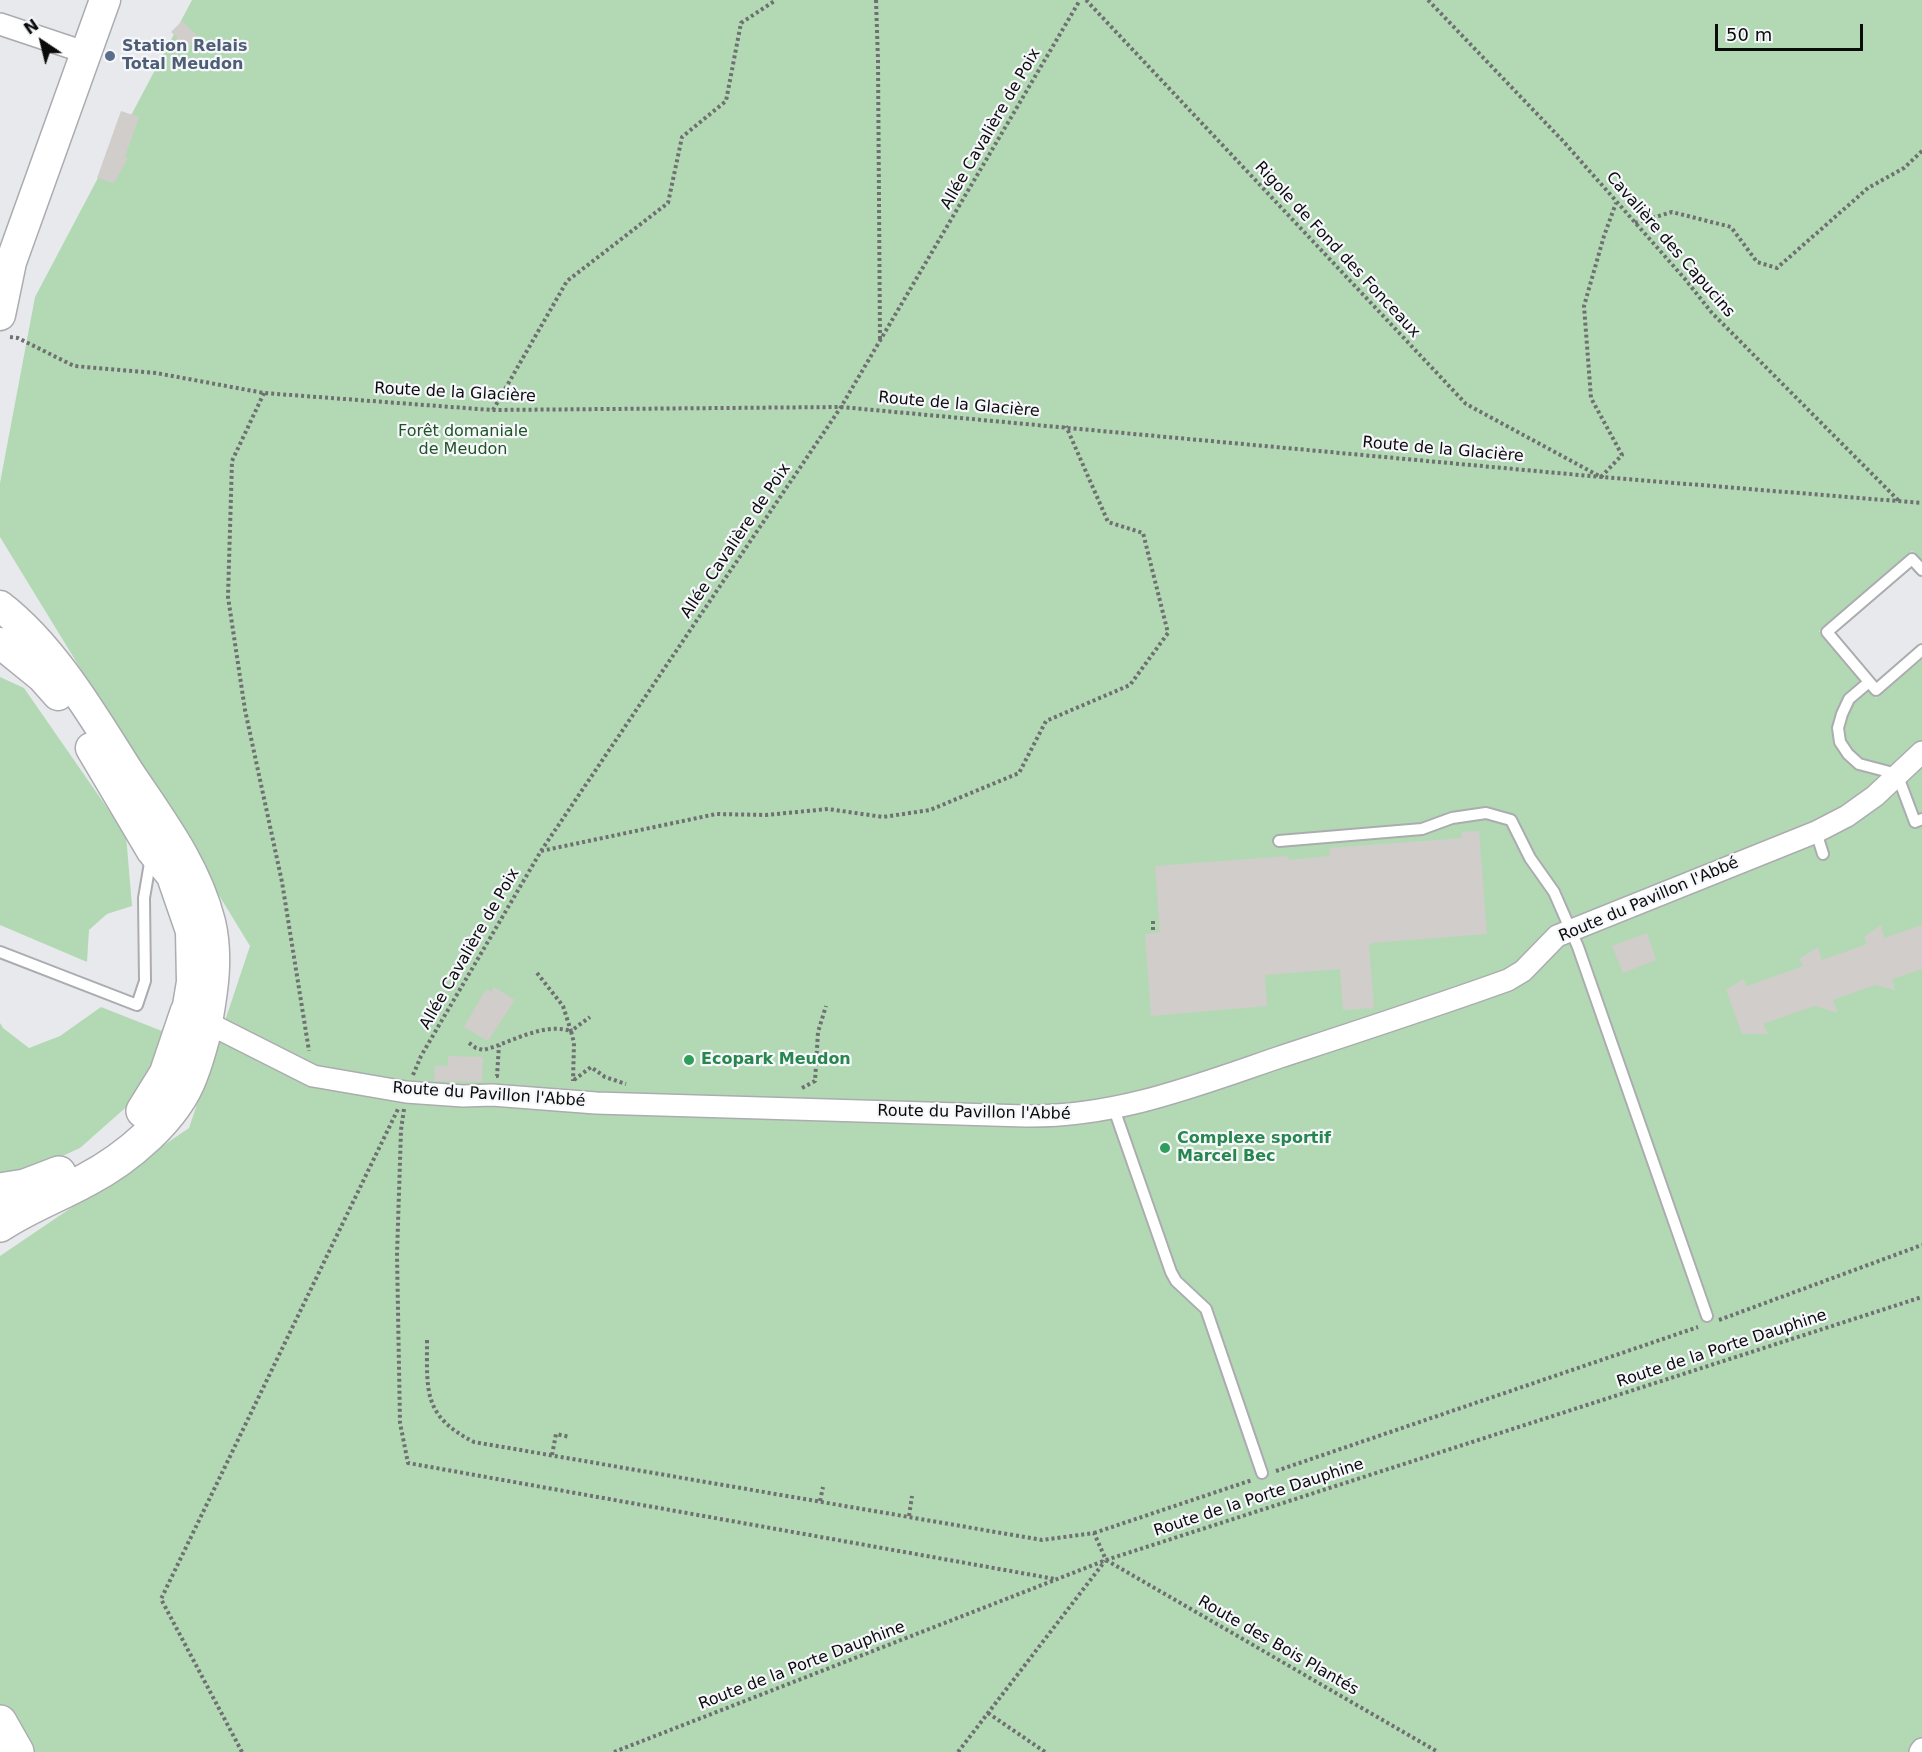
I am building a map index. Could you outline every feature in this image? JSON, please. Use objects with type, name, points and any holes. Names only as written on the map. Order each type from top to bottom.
[{"type":"highway","points":[[0,1190],[25,1186],[70,1169],[107,1148],[138,1118],[151,1101],[197,1017]]},
{"type":"highway","points":[[0,1225],[28,1208],[105,1169],[137,1147],[161,1121],[188,1082],[197,1017]]},
{"type":"highway","points":[[0,1722],[17,1752]]},
{"type":"street","points":[[0,315],[11,262],[105,0]]},
{"type":"street","points":[[5,29],[87,53]]},
{"type":"street","points":[[0,606],[42,647],[83,701],[187,860],[210,922],[214,957],[213,990],[197,1017]]},
{"type":"street","points":[[6,650],[42,676],[62,700],[152,851],[172,876],[191,931],[192,982],[197,1017]]},
{"type":"street","name":"Route du Pavillon l'Abbé","points":[[197,1017],[313,1076],[406,1092],[573,1091],[596,1103],[1069,1116],[1114,1109],[1174,1093],[1508,980],[1523,971],[1557,936],[1816,832],[1847,816],[1875,796],[1922,752]]},
{"type":"lane","points":[[1922,570],[1912,559],[1827,632],[1876,690],[1922,650]]},
{"type":"lane","points":[[1869,682],[1850,699],[1842,714],[1838,728],[1840,742],[1859,764],[1897,774],[1915,822],[1922,819]]},
{"type":"lane","points":[[1279,841],[1422,829],[1452,818],[1486,813],[1511,820],[1530,858],[1554,892],[1570,930],[1604,1020],[1708,1320]]},
{"type":"lane","points":[[1816,832],[1823,854]]},
{"type":"lane","points":[[0,952],[137,1005],[145,981],[144,898],[152,851]]},
{"type":"lane","points":[[1114,1109],[1171,1272],[1176,1281],[1206,1309],[1266,1474]]},
{"type":"path","points":[[492,410],[567,281],[668,203],[682,138],[726,101],[741,23],[776,0]]},
{"type":"path","points":[[876,0],[880,342]]},
{"type":"path","name":"Allée Cavalière de Poix","points":[[406,1092],[421,1056],[541,851],[841,407],[1080,0]]},
{"type":"path","name":"Rigole de Fond des Fonceaux","points":[[1086,0],[1466,404],[1601,477]]},
{"type":"path","name":"Cavalière des Capucins","points":[[1428,0],[1563,141],[1685,279],[1712,313],[1900,501]]},
{"type":"path","points":[[1635,224],[1672,212],[1731,227],[1757,262],[1777,268],[1868,188],[1904,168],[1922,150]]},
{"type":"path","points":[[1601,477],[1622,455],[1591,398],[1584,306],[1616,203]]},
{"type":"path","name":"Route de la Glacière","points":[[0,334],[18,338],[74,366],[156,373],[264,393],[492,410],[841,407],[1601,477],[1922,503]]},
{"type":"path","points":[[264,393],[232,461],[228,597],[245,710],[282,882],[313,1076]]},
{"type":"path","points":[[541,851],[716,814],[766,815],[828,809],[882,817],[930,810],[1019,772],[1046,721],[1130,685],[1168,633],[1143,533],[1108,522],[1066,426]]},
{"type":"path","points":[[1153,921],[1153,933]]},
{"type":"path","points":[[537,973],[563,1006],[571,1031],[574,1043],[573,1091]]},
{"type":"path","points":[[794,1091],[815,1081],[818,1032],[826,1006]]},
{"type":"path","points":[[571,1031],[590,1017]]},
{"type":"path","points":[[469,1043],[483,1050],[543,1030],[571,1031]]},
{"type":"path","points":[[498,1072],[499,1045]]},
{"type":"path","points":[[573,1091],[591,1067],[605,1077],[629,1085]]},
{"type":"path","points":[[406,1092],[401,1130],[398,1255],[400,1423],[408,1463],[1056,1580]]},
{"type":"path","points":[[242,1752],[161,1599],[406,1092]]},
{"type":"path","points":[[1708,1320],[1922,1245]]},
{"type":"path","name":"Route de la Porte Dauphine","points":[[614,1752],[1106,1560],[1922,1297]]},
{"type":"path","points":[[427,1340],[427,1385],[431,1403],[444,1423],[474,1442],[1042,1540],[1094,1533],[1698,1327]]},
{"type":"path","points":[[552,1455],[556,1434],[570,1437]]},
{"type":"path","points":[[820,1501],[823,1487]]},
{"type":"path","points":[[909,1516],[912,1496]]},
{"type":"path","points":[[958,1752],[1106,1560],[1094,1533]]},
{"type":"path","name":"Route des Bois Plantés","points":[[1106,1560],[1438,1752]]},
{"type":"path","points":[[988,1713],[1046,1752]]},
{"type":"green space","name":"Forêt domaniale de Meudon","points":[[192,0],[1922,0],[1922,562],[1912,551],[1819,631],[1876,698],[1922,659],[1922,1752],[0,1752],[0,1256],[189,1128],[250,946],[0,537],[0,483],[35,297]]},
{"type":"green space","points":[[0,677],[24,688],[126,835],[132,906],[107,914],[89,930],[87,962],[0,925]]},
{"type":"green space","points":[[101,1007],[162,1031],[167,1051],[132,1102],[80,1148],[28,1172],[0,1175],[0,1023],[3,1028],[29,1048],[60,1036]]},
{"type":"building","points":[[182,21],[196,34],[189,48],[171,32]]},
{"type":"building","points":[[121,111],[139,117],[125,157],[128,158],[114,183],[97,178]]},
{"type":"building","points":[[1479,831],[1487,934],[1371,943],[1369,945],[1374,1008],[1343,1010],[1340,969],[1265,975],[1267,1006],[1151,1016],[1145,934],[1160,932],[1155,866],[1288,856],[1289,860],[1330,856],[1329,848],[1462,838],[1461,832]]},
{"type":"building","points":[[1881,925],[1884,938],[1922,925],[1922,969],[1892,979],[1895,990],[1875,985],[1833,1000],[1838,1013],[1814,1006],[1763,1024],[1768,1034],[1742,1034],[1726,990],[1743,979],[1747,986],[1803,966],[1799,959],[1818,947],[1822,960],[1867,944],[1864,937]]},
{"type":"building","points":[[1647,933],[1656,960],[1623,973],[1612,946]]},
{"type":"building","points":[[494,987],[515,1000],[488,1041],[464,1027],[486,989],[491,992]]},
{"type":"building","points":[[448,1056],[483,1057],[482,1082],[434,1081],[435,1066],[448,1066]]},
{"type":"place","name":"Station Relais Total Meudon","points":[[110,56]]},
{"type":"place","name":"Ecopark Meudon","points":[[689,1060]]},
{"type":"place","name":"Complexe sportif Marcel Bec","points":[[1165,1148]]}]
